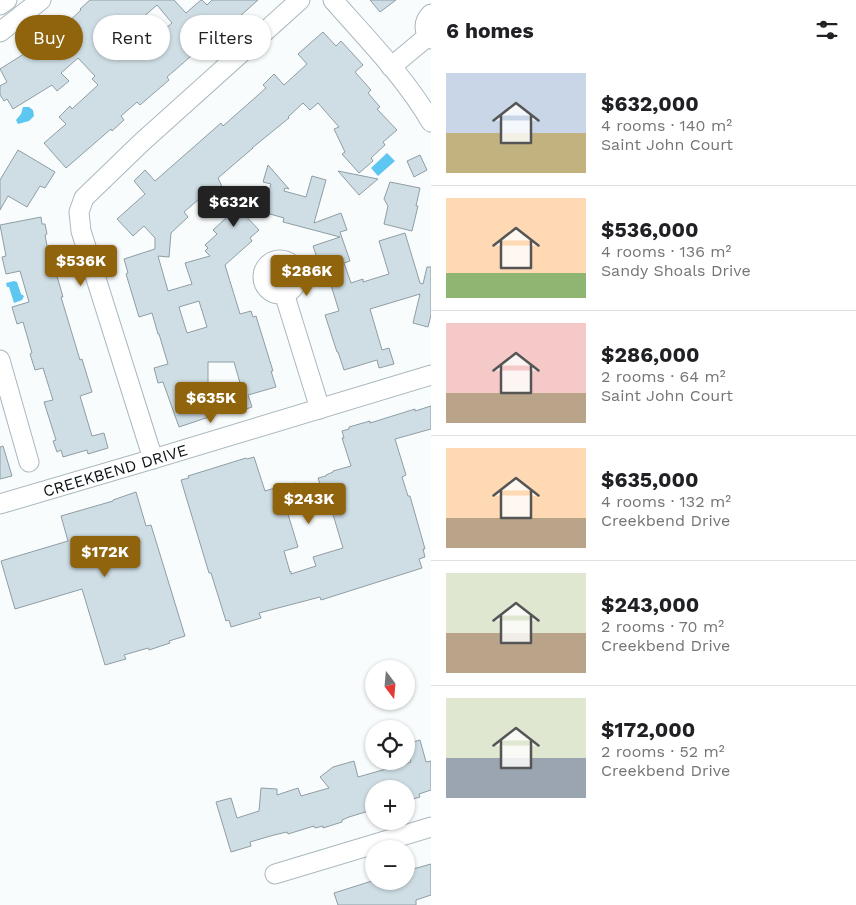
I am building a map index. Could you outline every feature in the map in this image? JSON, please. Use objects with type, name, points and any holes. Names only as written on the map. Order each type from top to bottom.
[{"type":"street","points":[[0,5],[7,0]]},
{"type":"street","points":[[0,32],[41,0]]},
{"type":"street","points":[[153,460],[81,231],[79,212],[84,198],[142,142],[300,0]]},
{"type":"street","points":[[333,0],[391,67],[422,106],[431,122]]},
{"type":"street","points":[[391,67],[429,38],[425,26],[426,20],[431,14]]},
{"type":"street","points":[[284,294],[320,409]]},
{"type":"street","points":[[0,360],[29,462]]},
{"type":"street","name":"CREEKBEND DRIVE","points":[[0,504],[153,460],[431,375]]},
{"type":"street","points":[[275,874],[431,827]]},
{"type":"water","points":[[23,107],[29,107],[33,110],[34,116],[29,121],[18,124],[16,120],[21,114]]},
{"type":"water","points":[[387,153],[395,161],[378,176],[371,168]]},
{"type":"water","points":[[17,282],[21,294],[24,296],[22,300],[14,303],[6,283]]},
{"type":"building","points":[[90,0],[174,0],[186,13],[201,0],[207,5],[212,0],[258,0],[241,15],[180,15],[180,60],[187,60],[167,77],[169,80],[140,105],[137,102],[121,116],[124,120],[66,168],[44,143],[66,124],[59,117],[70,106],[72,109],[98,85],[92,79],[95,76],[80,60],[83,60],[83,15],[76,15]]},
{"type":"building","points":[[370,0],[396,0],[380,12]]},
{"type":"building","points":[[323,32],[336,46],[341,41],[363,65],[355,72],[371,90],[368,93],[380,107],[377,109],[397,130],[383,142],[385,145],[371,158],[373,161],[359,173],[342,154],[345,152],[334,129],[339,127],[318,103],[310,110],[303,103],[289,118],[218,178],[224,191],[208,199],[206,193],[184,212],[188,217],[171,233],[169,257],[158,256],[168,291],[192,284],[185,263],[210,256],[205,251],[208,248],[205,245],[217,234],[213,230],[236,209],[232,208],[225,200],[235,191],[256,215],[241,211],[259,230],[250,238],[252,241],[225,265],[240,314],[251,311],[253,317],[256,316],[276,387],[248,395],[252,407],[235,413],[229,394],[242,390],[234,362],[208,362],[207,410],[209,417],[179,427],[163,382],[158,383],[154,368],[168,364],[159,334],[152,313],[139,317],[126,274],[128,273],[124,259],[155,249],[155,238],[144,226],[133,236],[117,219],[145,194],[134,181],[145,170],[155,181],[221,123],[223,126],[266,88],[263,85],[274,74],[284,85],[307,64],[298,54]],"holes":[[[199,301],[207,327],[187,333],[179,307]]]},
{"type":"building","points":[[15,60],[76,60],[61,73],[69,81],[57,91],[52,85],[13,109],[7,99],[4,101],[0,95],[0,86],[7,82],[0,69]]},
{"type":"building","points":[[18,150],[55,172],[45,188],[40,186],[27,207],[8,196],[0,210],[0,180]]},
{"type":"building","points":[[420,155],[427,170],[414,177],[407,161]]},
{"type":"building","points":[[268,165],[289,189],[285,188],[284,191],[306,197],[312,176],[326,180],[314,223],[341,213],[347,230],[340,232],[350,261],[344,263],[351,283],[363,279],[363,282],[389,274],[379,241],[405,233],[420,283],[423,284],[427,267],[431,267],[431,315],[428,327],[413,323],[420,294],[370,309],[382,350],[389,348],[394,364],[379,368],[377,360],[344,370],[325,315],[339,311],[330,282],[328,283],[322,266],[320,267],[313,246],[340,237],[283,222],[284,218],[263,212],[271,184],[263,182]]},
{"type":"building","points":[[338,171],[378,179],[359,195]]},
{"type":"building","points":[[390,182],[420,188],[412,231],[384,224],[388,206],[384,199]]},
{"type":"building","points":[[41,217],[47,234],[45,235],[51,267],[54,266],[63,297],[61,297],[80,360],[82,359],[92,392],[80,396],[92,436],[104,433],[108,448],[88,454],[87,450],[63,457],[61,450],[57,452],[53,441],[56,440],[44,402],[53,400],[43,368],[35,370],[23,322],[17,324],[12,307],[29,302],[20,271],[6,274],[2,257],[6,256],[0,225]]},
{"type":"building","points":[[431,406],[431,429],[395,439],[406,475],[402,477],[408,496],[410,496],[425,549],[423,549],[425,557],[419,559],[422,568],[321,600],[320,597],[259,613],[261,618],[231,627],[229,620],[226,621],[211,573],[209,573],[181,480],[189,478],[188,476],[254,457],[265,491],[296,483],[299,491],[320,484],[318,478],[351,466],[342,438],[344,438],[342,431],[370,421],[370,423],[415,409],[415,411]],"holes":[[[329,501],[343,548],[313,557],[316,566],[291,574],[284,551],[298,547],[287,511],[316,502],[317,505]]]},
{"type":"building","points":[[3,446],[12,476],[0,479],[0,447]]},
{"type":"building","points":[[136,492],[146,526],[151,525],[185,636],[149,650],[148,648],[124,655],[126,659],[105,665],[82,589],[15,609],[1,561],[68,541],[61,516],[113,501]]},
{"type":"building","points":[[420,740],[426,762],[431,761],[431,790],[419,794],[420,797],[415,798],[415,780],[365,780],[365,812],[323,828],[323,826],[315,828],[314,826],[250,842],[251,846],[231,852],[216,802],[231,798],[237,818],[259,811],[261,788],[277,789],[277,795],[298,788],[301,796],[329,788],[320,777],[333,767],[354,761],[358,777],[383,770],[415,770],[415,741]]},
{"type":"building","points":[[431,864],[431,895],[416,900],[416,905],[338,905],[334,893],[365,883],[365,890],[415,890],[415,868]]}]
